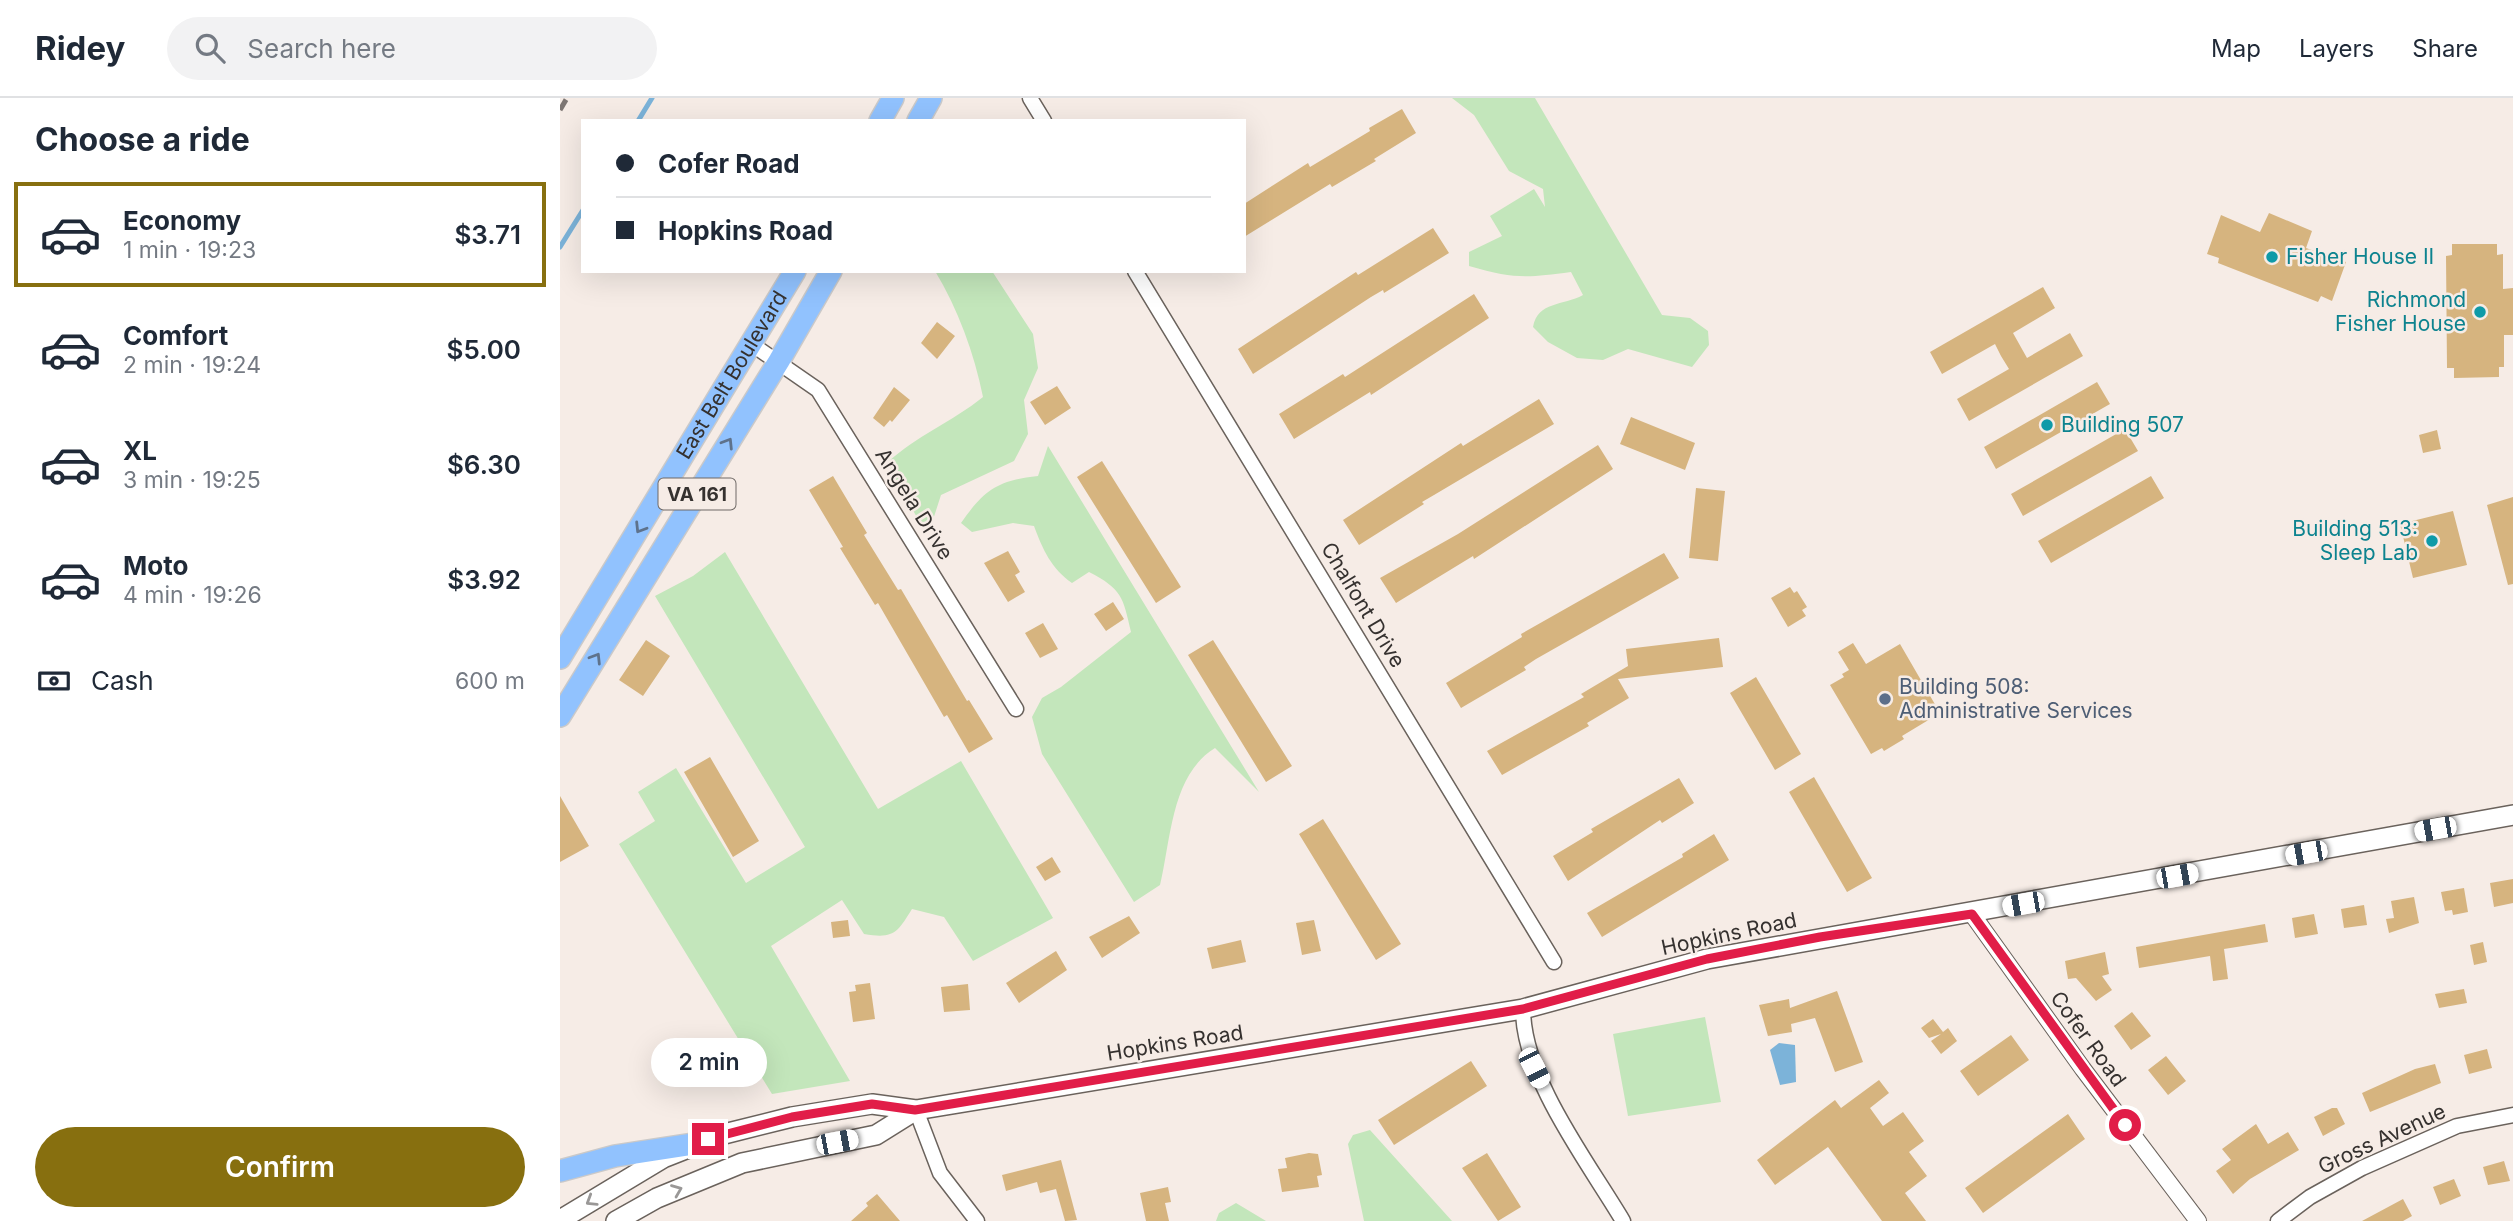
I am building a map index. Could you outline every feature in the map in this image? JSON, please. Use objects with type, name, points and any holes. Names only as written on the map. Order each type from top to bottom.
[{"type":"main road","points":[[881,119],[893,98]]},
{"type":"main road","points":[[919,119],[931,98]]},
{"type":"main road","name":"East Belt Boulevard","points":[[560,659],[753,345],[793,273]]},
{"type":"main road","name":"East Belt Boulevard","points":[[560,716],[779,361],[830,273]]},
{"type":"main road","name":"Hopkins Road","points":[[560,1220],[663,1158],[693,1144],[792,1117],[872,1104],[915,1110],[1523,1009],[1707,959],[1820,937],[1972,914],[2513,815]]},
{"type":"main road","name":"Hopkins Road","points":[[616,1221],[657,1198],[742,1163],[876,1135],[915,1110]]},
{"type":"main road","points":[[560,1171],[615,1156],[693,1144]]},
{"type":"street","points":[[1030,98],[1043,119]]},
{"type":"street","name":"Chalfont Drive","points":[[1136,273],[1554,962]]},
{"type":"street","name":"Angela Drive","points":[[753,345],[818,390],[1016,709]]},
{"type":"street","name":"Cofer Road","points":[[1972,914],[2083,1069],[2199,1221]]},
{"type":"street","points":[[1523,1009],[1523,1028],[1534,1068],[1623,1221]]},
{"type":"street","points":[[915,1110],[940,1173],[977,1221]]},
{"type":"street","name":"Gross Avenue","points":[[2278,1221],[2310,1197],[2362,1168],[2457,1126],[2513,1115]]},
{"type":"green space","points":[[1452,98],[1535,98],[1662,315],[1690,318],[1708,331],[1709,345],[1692,367],[1628,349],[1603,360],[1577,358],[1548,342],[1533,327],[1540,313],[1546,308],[1583,295],[1571,272],[1520,276],[1469,266],[1469,252],[1502,236],[1490,216],[1534,189],[1545,207],[1543,189],[1509,171],[1474,115]]},
{"type":"green space","points":[[936,273],[993,273],[1033,334],[1038,368],[1024,400],[1028,434],[1014,461],[941,495],[930,529],[920,523],[887,463],[983,397],[975,364],[951,301]]},
{"type":"green space","points":[[1048,446],[1259,792],[1215,748],[1200,760],[1181,791],[1160,885],[1134,902],[1042,754],[1032,717],[1042,698],[1061,687],[1131,632],[1123,602],[1115,589],[1089,572],[1072,583],[1048,558],[1034,526],[1013,523],[972,532],[961,523],[977,502],[993,489],[1012,480],[1038,476]]},
{"type":"green space","points":[[725,552],[878,809],[961,761],[1053,918],[973,961],[944,917],[912,909],[894,932],[882,936],[864,934],[842,900],[771,946],[850,1081],[772,1094],[619,844],[655,821],[638,792],[676,768],[746,883],[805,847],[655,596],[693,576]]},
{"type":"green space","points":[[1705,1017],[1721,1102],[1628,1116],[1613,1034]]},
{"type":"green space","points":[[1370,1130],[1452,1221],[1364,1221],[1348,1144],[1353,1135]]},
{"type":"green space","points":[[1236,1203],[1266,1221],[1216,1221],[1219,1213]]},
{"type":"water","points":[[1779,1043],[1795,1045],[1796,1082],[1780,1085],[1770,1050]]},
{"type":"building","points":[[1402,109],[1416,133],[1374,159],[1376,161],[1332,187],[1330,184],[1246,236],[1246,203],[1308,163],[1310,167],[1370,131],[1369,128]]},
{"type":"building","name":"Fisher House II","points":[[2269,213],[2312,231],[2306,248],[2346,262],[2332,301],[2321,296],[2318,302],[2218,263],[2219,258],[2207,254],[2221,215],[2260,232]]},
{"type":"building","points":[[1433,228],[1449,253],[1384,293],[1383,290],[1371,297],[1253,374],[1238,349],[1356,272],[1358,275]]},
{"type":"building","name":"Richmond Fisher House","points":[[2452,244],[2497,244],[2497,255],[2503,254],[2503,289],[2513,288],[2513,335],[2504,335],[2504,367],[2499,367],[2499,377],[2454,378],[2454,368],[2447,368],[2446,256],[2452,255]]},
{"type":"building","points":[[2043,287],[2055,308],[2013,333],[2027,358],[2070,333],[2083,356],[1969,421],[1957,399],[2009,369],[1995,344],[1942,374],[1930,352]]},
{"type":"building","points":[[1474,294],[1489,318],[1371,395],[1370,392],[1294,439],[1279,414],[1343,374],[1345,377]]},
{"type":"building","points":[[937,322],[955,336],[937,359],[921,343]]},
{"type":"building","points":[[2097,382],[2110,404],[1996,469],[1984,447]]},
{"type":"building","points":[[1057,386],[1071,408],[1045,425],[1030,402]]},
{"type":"building","points":[[894,387],[910,400],[892,422],[890,420],[884,427],[873,418]]},
{"type":"building","points":[[1539,399],[1554,424],[1422,502],[1424,504],[1359,545],[1343,520],[1461,443],[1463,446]]},
{"type":"building","points":[[1631,417],[1695,443],[1685,470],[1620,444]]},
{"type":"building","points":[[2125,429],[2138,451],[2023,516],[2011,494]]},
{"type":"building","points":[[2437,430],[2441,449],[2423,453],[2419,435]]},
{"type":"building","points":[[1598,445],[1613,469],[1474,559],[1473,556],[1396,603],[1380,578],[1458,534]]},
{"type":"building","points":[[1102,461],[1181,587],[1156,603],[1077,477]]},
{"type":"building","points":[[833,476],[867,533],[864,535],[898,590],[901,589],[967,701],[969,700],[993,739],[969,753],[947,715],[944,717],[878,603],[875,605],[840,548],[843,547],[809,490]]},
{"type":"building","points":[[2151,476],[2164,498],[2051,563],[2038,541]]},
{"type":"building","points":[[1696,488],[1725,491],[1718,561],[1689,558]]},
{"type":"building","points":[[2513,497],[2513,584],[2508,585],[2487,505]]},
{"type":"building","name":"Building 513: Sleep Lab","points":[[2453,511],[2467,565],[2413,578],[2400,524]]},
{"type":"building","points":[[1008,551],[1020,572],[1015,575],[1025,592],[1008,602],[984,563]]},
{"type":"building","points":[[1664,553],[1679,578],[1536,659],[1524,667],[1526,670],[1461,708],[1446,683],[1522,637],[1521,634]]},
{"type":"building","points":[[1790,587],[1794,593],[1797,591],[1807,607],[1802,610],[1806,616],[1788,627],[1771,598]]},
{"type":"building","points":[[1113,602],[1124,619],[1106,631],[1094,614]]},
{"type":"building","points":[[1043,623],[1058,649],[1040,658],[1025,633]]},
{"type":"building","points":[[1719,638],[1723,667],[1618,679],[1629,698],[1587,723],[1589,726],[1502,775],[1487,751],[1584,697],[1581,694],[1628,666],[1626,649]]},
{"type":"building","points":[[646,640],[670,656],[643,696],[619,680]]},
{"type":"building","points":[[1213,640],[1292,766],[1266,782],[1188,655]]},
{"type":"building","name":"Building 508: Administrative Services","points":[[1853,643],[1866,664],[1900,644],[1940,713],[1902,736],[1904,739],[1884,751],[1882,748],[1871,754],[1830,685],[1844,677],[1842,674],[1849,670],[1838,652]]},
{"type":"building","points":[[1756,677],[1801,754],[1775,770],[1730,693]]},
{"type":"building","points":[[710,757],[759,841],[733,857],[684,772]]},
{"type":"building","points":[[1814,777],[1872,878],[1847,892],[1789,792]]},
{"type":"building","points":[[1679,778],[1694,803],[1662,823],[1660,820],[1568,881],[1553,856],[1593,832],[1591,829]]},
{"type":"building","points":[[560,796],[589,846],[560,862]]},
{"type":"building","points":[[1323,819],[1401,944],[1376,960],[1299,834]]},
{"type":"building","points":[[1714,834],[1729,860],[1602,937],[1587,913],[1683,857],[1682,854]]},
{"type":"building","points":[[1052,857],[1061,872],[1045,881],[1036,867]]},
{"type":"building","points":[[2513,879],[2513,903],[2494,907],[2490,883]]},
{"type":"building","points":[[2464,888],[2468,912],[2453,915],[2452,910],[2445,911],[2441,892]]},
{"type":"building","points":[[2414,897],[2419,923],[2389,933],[2386,919],[2394,918],[2391,901]]},
{"type":"building","points":[[2364,905],[2367,925],[2344,928],[2341,909]]},
{"type":"building","points":[[2314,914],[2318,934],[2295,938],[2292,918]]},
{"type":"building","points":[[1129,916],[1140,933],[1102,958],[1089,937]]},
{"type":"building","points":[[848,920],[850,936],[833,938],[831,922]]},
{"type":"building","points":[[1314,920],[1321,951],[1302,955],[1296,923]]},
{"type":"building","points":[[2265,924],[2268,942],[2224,949],[2228,979],[2213,981],[2210,956],[2139,968],[2136,947]]},
{"type":"building","points":[[1241,940],[1246,962],[1212,969],[1207,948]]},
{"type":"building","points":[[2483,942],[2487,962],[2474,965],[2470,945]]},
{"type":"building","points":[[1056,951],[1067,970],[1019,1003],[1006,983]]},
{"type":"building","points":[[2105,952],[2109,974],[2102,976],[2112,990],[2096,1001],[2076,978],[2068,979],[2065,961]]},
{"type":"building","points":[[870,983],[875,1019],[853,1022],[849,992],[856,991],[855,985]]},
{"type":"building","points":[[968,984],[970,1010],[944,1012],[941,987]]},
{"type":"building","points":[[2464,989],[2467,1003],[2439,1008],[2435,994]]},
{"type":"building","points":[[1837,991],[1863,1062],[1835,1072],[1815,1018],[1791,1024],[1792,1032],[1768,1036],[1759,1005],[1789,999],[1790,1008]]},
{"type":"building","points":[[2132,1012],[2151,1036],[2131,1050],[2114,1026]]},
{"type":"building","points":[[1933,1019],[1943,1032],[1948,1028],[1957,1041],[1941,1054],[1931,1041],[1941,1034],[1929,1038],[1921,1028]]},
{"type":"building","points":[[2011,1035],[2029,1060],[1978,1096],[1960,1071]]},
{"type":"building","points":[[2487,1049],[2492,1068],[2469,1074],[2464,1055]]},
{"type":"building","points":[[2166,1056],[2186,1081],[2168,1095],[2148,1070]]},
{"type":"building","points":[[1471,1061],[1487,1086],[1394,1145],[1378,1120]]},
{"type":"building","points":[[2435,1064],[2441,1083],[2370,1112],[2362,1093],[2415,1069]]},
{"type":"building","points":[[1879,1080],[1889,1093],[1870,1108],[1883,1126],[1903,1112],[1924,1141],[1909,1152],[1927,1176],[1905,1193],[1926,1221],[1882,1221],[1828,1147],[1775,1185],[1757,1160],[1835,1100],[1841,1108]]},
{"type":"building","points":[[2337,1108],[2345,1124],[2323,1136],[2314,1117]]},
{"type":"building","points":[[2068,1114],[2085,1139],[1983,1213],[1965,1188]]},
{"type":"building","points":[[2256,1124],[2268,1144],[2288,1132],[2299,1150],[2250,1179],[2233,1194],[2216,1171],[2231,1160],[2222,1149]]},
{"type":"building","points":[[1487,1153],[1521,1207],[1498,1221],[1462,1168]]},
{"type":"building","points":[[1318,1154],[1322,1175],[1317,1176],[1319,1187],[1282,1192],[1278,1169],[1287,1168],[1285,1158]]},
{"type":"building","points":[[1061,1160],[1077,1220],[1065,1221],[1056,1189],[1040,1193],[1037,1182],[1006,1191],[1002,1175]]},
{"type":"building","points":[[2504,1161],[2510,1181],[2488,1185],[2483,1167]]},
{"type":"building","points":[[2454,1179],[2461,1196],[2440,1205],[2433,1187]]},
{"type":"building","points":[[1168,1187],[1171,1202],[1165,1203],[1169,1221],[1146,1221],[1140,1193]]},
{"type":"building","points":[[877,1194],[900,1221],[851,1221],[868,1206],[866,1203]]},
{"type":"building","points":[[2403,1199],[2412,1216],[2403,1221],[2362,1221]]},
{"type":"waterway","points":[[639,119],[652,98]]},
{"type":"waterway","points":[[560,247],[581,213]]},
{"type":"railway","points":[[560,110],[567,98]]},
{"type":"place","name":"Fisher House II","points":[[2272,257]]},
{"type":"place","name":"Richmond Fisher House","points":[[2480,312]]},
{"type":"place","name":"Building 507","points":[[2047,425]]},
{"type":"place","name":"Building 513: Sleep Lab","points":[[2432,541]]},
{"type":"place","name":"Building 508: Administrative Services","points":[[1885,699]]},
{"type":"route","points":[[708,1139],[792,1117],[872,1104],[915,1110],[1523,1009],[1707,959],[1820,937],[1972,914],[2125,1125]]}]
